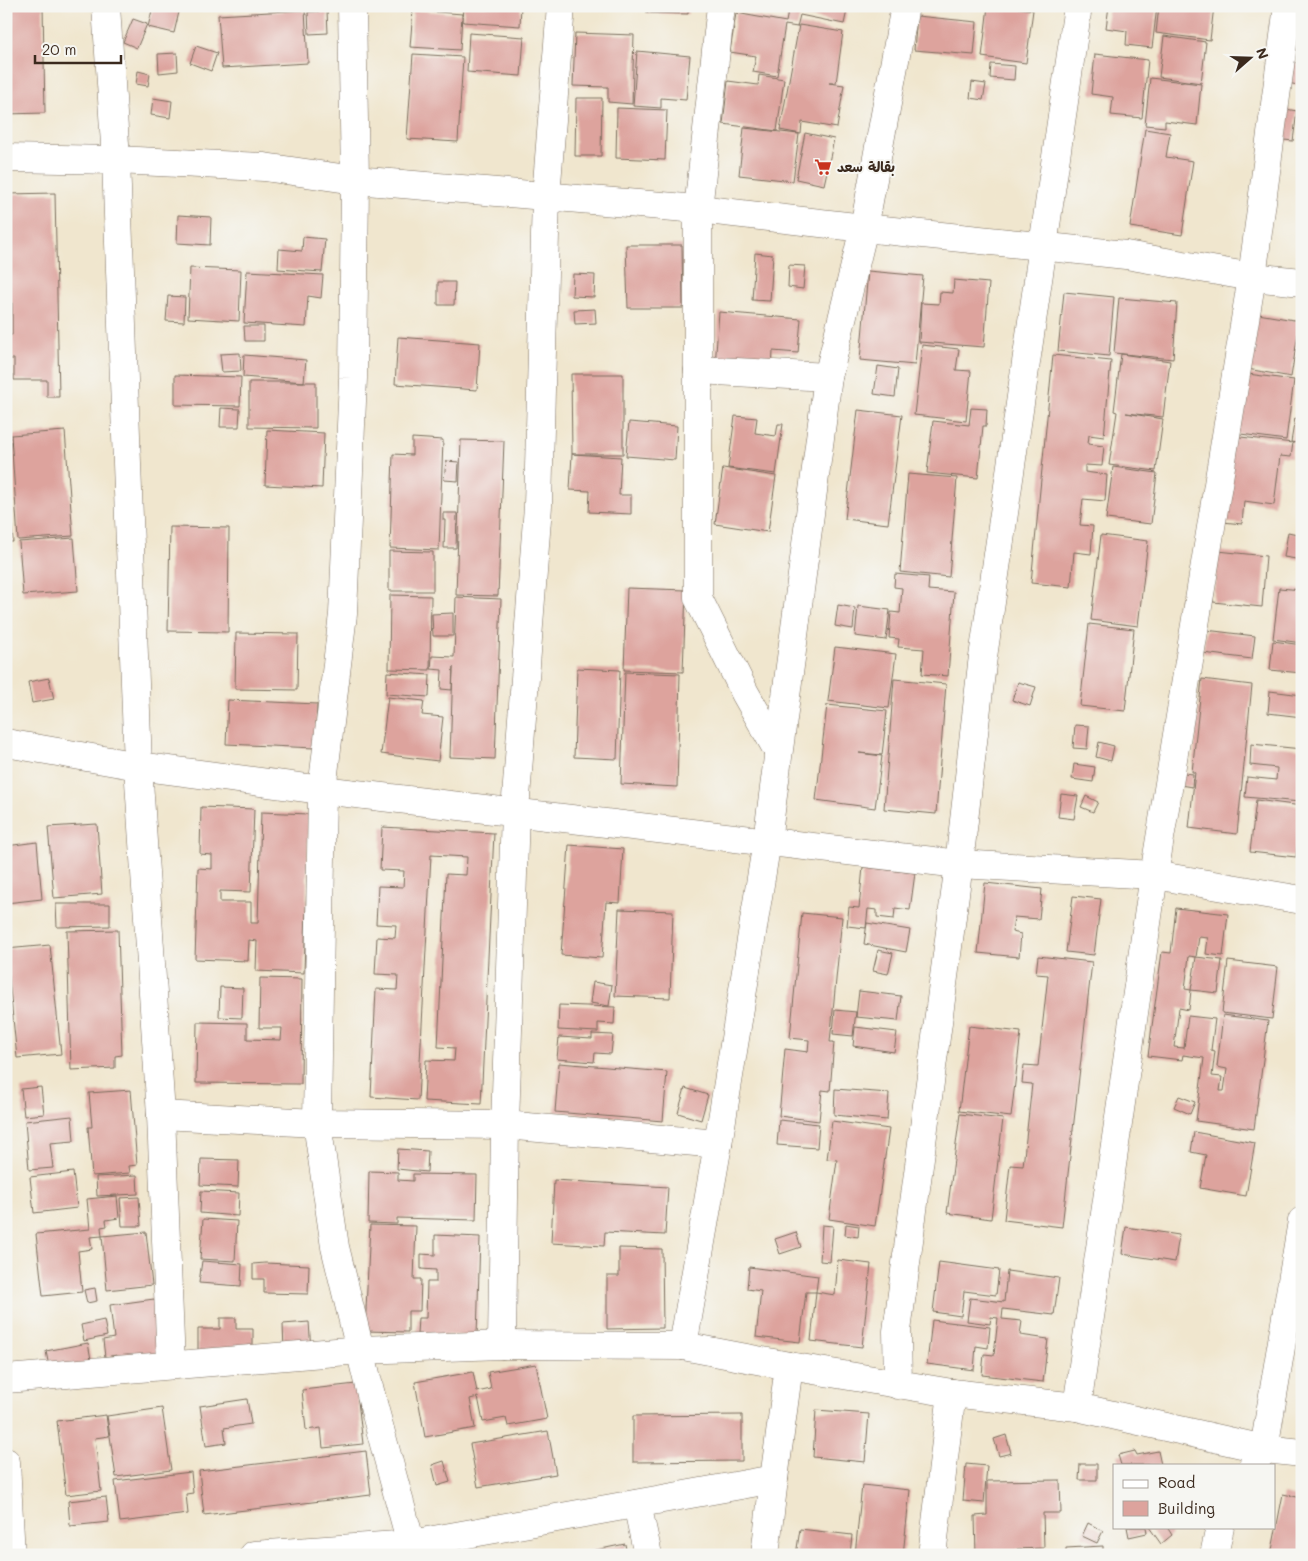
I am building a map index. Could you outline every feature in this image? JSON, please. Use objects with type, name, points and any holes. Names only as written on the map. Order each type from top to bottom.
[{"type":"street","points":[[106,6],[116,160],[138,766],[161,1115],[171,1365]]},
{"type":"street","points":[[352,6],[355,180],[353,378],[343,614],[322,790],[317,1123],[335,1247],[412,1549]]},
{"type":"street","points":[[502,1345],[505,1125],[515,811],[538,506],[546,196],[561,6]]},
{"type":"street","points":[[721,6],[698,209],[698,598],[745,693],[778,751]]},
{"type":"street","points":[[683,1346],[767,841],[828,377],[864,228],[905,6]]},
{"type":"street","points":[[898,1385],[897,1331],[959,864],[982,664],[1078,6]]},
{"type":"street","points":[[1077,1407],[1154,875],[1252,277],[1288,6]]},
{"type":"street","points":[[6,158],[116,160],[264,168],[355,180],[698,209],[1126,255],[1252,277],[1302,282]]},
{"type":"street","points":[[698,370],[828,377]]},
{"type":"street","points":[[6,743],[138,766],[322,790],[959,864],[1154,875],[1302,900]]},
{"type":"street","points":[[161,1115],[317,1123],[505,1125],[718,1144]]},
{"type":"street","points":[[1258,1457],[1302,1221]]},
{"type":"street","points":[[6,1379],[360,1350],[502,1345],[683,1346],[952,1394],[1077,1407],[1258,1457],[1302,1453]]},
{"type":"street","points":[[765,1555],[789,1366]]},
{"type":"street","points":[[932,1555],[952,1394]]},
{"type":"street","points":[[6,1462],[11,1555]]},
{"type":"street","points":[[254,1555],[412,1549],[774,1478]]},
{"type":"street","points":[[638,1504],[648,1555]]},
{"type":"street","points":[[1214,1555],[1220,1528]]},
{"type":"building","points":[[6,6],[43,6],[45,113],[6,114]]},
{"type":"building","points":[[153,6],[179,12],[174,33],[148,27]]},
{"type":"building","points":[[464,6],[521,6],[520,26],[463,22]]},
{"type":"building","points":[[647,6],[688,6],[688,14],[647,13]]},
{"type":"building","points":[[757,6],[784,6],[783,12],[756,10]]},
{"type":"building","points":[[789,6],[848,6],[844,24],[800,15],[797,27],[785,25],[777,76],[753,72],[756,56],[730,52],[736,13],[786,22]]},
{"type":"building","points":[[988,6],[1006,6],[1033,10],[1026,63],[982,57]]},
{"type":"building","points":[[1109,6],[1157,6],[1152,48],[1126,45],[1127,31],[1106,28]]},
{"type":"building","points":[[1159,6],[1214,6],[1210,40],[1156,33]]},
{"type":"building","points":[[305,10],[308,63],[222,68],[218,15]]},
{"type":"building","points":[[413,10],[462,14],[460,50],[410,47]]},
{"type":"building","points":[[327,11],[328,33],[309,34],[308,12]]},
{"type":"building","points":[[917,16],[977,22],[974,55],[914,50]]},
{"type":"building","points":[[133,19],[147,24],[137,48],[123,42]]},
{"type":"building","points":[[1300,23],[1302,23],[1302,43],[1293,40]]},
{"type":"building","points":[[799,25],[843,32],[836,83],[829,83],[844,85],[837,128],[802,122],[801,134],[780,130]]},
{"type":"building","points":[[469,33],[524,37],[521,76],[467,72]]},
{"type":"building","points":[[575,33],[634,35],[632,104],[608,102],[608,87],[573,86]]},
{"type":"building","points":[[1164,36],[1206,42],[1201,83],[1159,77]]},
{"type":"building","points":[[196,46],[217,53],[211,71],[190,63]]},
{"type":"building","points":[[637,51],[690,56],[686,100],[661,98],[661,108],[633,106]]},
{"type":"building","points":[[177,53],[178,71],[159,73],[158,54]]},
{"type":"building","points":[[413,54],[463,57],[458,142],[407,139]]},
{"type":"building","points":[[1095,54],[1148,60],[1142,118],[1111,115],[1113,97],[1091,94]]},
{"type":"building","points":[[1292,62],[1302,64],[1302,86],[1288,83]]},
{"type":"building","points":[[991,64],[1015,66],[1014,80],[990,78]]},
{"type":"building","points":[[138,71],[150,74],[148,86],[136,84]]},
{"type":"building","points":[[759,75],[784,79],[777,131],[723,124],[728,81],[758,85]]},
{"type":"building","points":[[1150,78],[1201,84],[1197,125],[1165,121],[1165,127],[1145,125]]},
{"type":"building","points":[[972,82],[986,84],[983,100],[970,98]]},
{"type":"building","points":[[153,98],[172,101],[170,118],[151,115]]},
{"type":"building","points":[[576,98],[602,98],[601,156],[575,156]]},
{"type":"building","points":[[617,108],[667,110],[665,160],[616,158]]},
{"type":"building","points":[[1280,108],[1297,111],[1293,141],[1275,139]]},
{"type":"building","points":[[744,128],[799,134],[793,181],[739,175]]},
{"type":"building","points":[[1145,129],[1170,133],[1166,157],[1193,161],[1182,235],[1130,227]]},
{"type":"building","points":[[805,133],[834,139],[824,185],[796,179]]},
{"type":"building","points":[[55,193],[59,397],[47,397],[47,380],[14,380],[14,359],[6,359],[6,335],[12,335],[12,303],[6,303],[6,280],[9,280],[9,258],[6,258],[6,209],[8,209],[8,194]]},
{"type":"building","points":[[178,215],[211,217],[210,245],[177,243]]},
{"type":"building","points":[[303,237],[325,239],[322,272],[278,269],[279,249],[302,251]]},
{"type":"building","points":[[626,245],[682,245],[683,308],[628,308]]},
{"type":"building","points":[[755,253],[773,255],[770,301],[752,300]]},
{"type":"building","points":[[789,265],[805,266],[803,289],[788,287]]},
{"type":"building","points":[[190,268],[241,270],[239,321],[188,318]]},
{"type":"building","points":[[247,271],[323,275],[321,298],[308,296],[306,327],[244,323]]},
{"type":"building","points":[[868,271],[923,276],[915,365],[860,360]]},
{"type":"building","points":[[573,274],[595,275],[594,297],[572,296]]},
{"type":"building","points":[[954,280],[989,283],[984,347],[919,342],[921,303],[939,304],[940,292],[953,293]]},
{"type":"building","points":[[438,282],[455,282],[454,305],[438,305]]},
{"type":"building","points":[[1064,292],[1114,297],[1109,356],[1058,351]]},
{"type":"building","points":[[168,296],[185,297],[184,322],[166,321]]},
{"type":"building","points":[[1119,298],[1177,303],[1173,359],[1114,353]]},
{"type":"building","points":[[595,309],[596,323],[575,324],[574,310]]},
{"type":"building","points":[[719,312],[801,319],[798,353],[773,351],[772,371],[715,366]]},
{"type":"building","points":[[1252,313],[1300,321],[1291,377],[1242,368]]},
{"type":"building","points":[[244,326],[264,326],[264,341],[245,341]]},
{"type":"building","points":[[398,337],[480,343],[477,390],[395,384]]},
{"type":"building","points":[[922,345],[959,349],[956,370],[971,371],[966,421],[914,415]]},
{"type":"building","points":[[240,353],[241,371],[222,372],[220,354]]},
{"type":"building","points":[[1121,354],[1170,361],[1163,417],[1126,413],[1163,419],[1156,471],[1109,465],[1117,412],[1114,411]]},
{"type":"building","points":[[244,355],[306,360],[304,382],[243,377]]},
{"type":"building","points":[[1053,355],[1111,361],[1104,437],[1089,435],[1088,444],[1104,446],[1102,466],[1085,465],[1085,472],[1107,475],[1105,501],[1083,499],[1080,525],[1093,526],[1091,554],[1074,552],[1071,587],[1031,583]]},
{"type":"building","points":[[878,366],[898,369],[895,397],[874,394]]},
{"type":"building","points":[[1240,373],[1294,380],[1286,440],[1233,433]]},
{"type":"building","points":[[571,374],[623,374],[623,454],[572,454]]},
{"type":"building","points":[[175,375],[241,377],[240,406],[175,405]]},
{"type":"building","points":[[249,382],[316,382],[316,428],[249,427]]},
{"type":"building","points":[[221,408],[240,409],[239,427],[220,427]]},
{"type":"building","points":[[971,408],[987,409],[986,426],[983,426],[978,478],[927,473],[933,421],[969,425]]},
{"type":"building","points":[[858,410],[902,415],[888,524],[845,519]]},
{"type":"building","points":[[735,416],[757,418],[755,433],[776,436],[778,424],[783,424],[776,474],[728,468]]},
{"type":"building","points":[[1295,418],[1302,420],[1302,444],[1291,442]]},
{"type":"building","points":[[629,422],[677,426],[675,460],[626,456]]},
{"type":"building","points":[[267,430],[324,433],[322,488],[265,485]]},
{"type":"building","points":[[65,431],[73,536],[18,540],[11,435]]},
{"type":"building","points":[[1232,436],[1293,443],[1291,457],[1280,456],[1274,505],[1244,501],[1242,524],[1223,522]]},
{"type":"building","points":[[412,438],[443,440],[439,550],[390,548],[393,454],[412,455]]},
{"type":"building","points":[[461,440],[504,441],[498,596],[456,595]]},
{"type":"building","points":[[572,454],[621,457],[619,495],[631,495],[631,514],[589,512],[590,491],[570,490]]},
{"type":"building","points":[[446,461],[459,462],[458,481],[444,480]]},
{"type":"building","points":[[1113,467],[1157,473],[1151,524],[1106,519]]},
{"type":"building","points":[[723,468],[776,476],[768,532],[715,524]]},
{"type":"building","points":[[908,474],[957,478],[949,577],[900,572]]},
{"type":"building","points":[[6,478],[8,478],[13,542],[6,542]]},
{"type":"building","points":[[443,513],[457,513],[456,548],[444,548],[445,520],[443,520]]},
{"type":"building","points":[[170,527],[229,528],[228,632],[168,631]]},
{"type":"building","points":[[1288,532],[1302,535],[1302,560],[1284,557]]},
{"type":"building","points":[[1101,535],[1148,541],[1138,626],[1091,620]]},
{"type":"building","points":[[74,538],[78,591],[23,595],[19,542]]},
{"type":"building","points":[[389,551],[433,552],[433,591],[389,591]]},
{"type":"building","points":[[1218,551],[1266,556],[1262,607],[1213,602]]},
{"type":"building","points":[[895,574],[929,577],[928,590],[954,592],[948,676],[922,674],[924,649],[898,647],[899,639],[889,638],[891,612],[900,613],[902,588],[894,587]]},
{"type":"building","points":[[627,588],[686,590],[683,672],[624,670]]},
{"type":"building","points":[[1279,588],[1302,590],[1302,643],[1273,639]]},
{"type":"building","points":[[390,595],[431,596],[430,670],[389,669]]},
{"type":"building","points":[[456,597],[501,599],[495,759],[450,757],[453,667],[452,690],[441,689],[442,670],[431,669],[432,656],[454,657]]},
{"type":"building","points":[[838,605],[855,608],[853,629],[835,626]]},
{"type":"building","points":[[858,606],[890,610],[886,640],[855,636]]},
{"type":"building","points":[[453,613],[453,636],[433,636],[432,614]]},
{"type":"building","points":[[1089,624],[1134,629],[1125,711],[1080,706]]},
{"type":"building","points":[[1206,630],[1255,636],[1252,659],[1203,653]]},
{"type":"building","points":[[236,633],[298,634],[297,690],[235,689]]},
{"type":"building","points":[[1273,641],[1302,645],[1302,673],[1270,670]]},
{"type":"building","points":[[835,647],[896,654],[889,708],[828,701]]},
{"type":"building","points":[[577,668],[620,670],[617,759],[574,757]]},
{"type":"building","points":[[387,672],[430,675],[429,697],[386,694]]},
{"type":"building","points":[[625,672],[680,674],[677,787],[621,784]]},
{"type":"building","points":[[49,678],[54,699],[32,703],[28,682]]},
{"type":"building","points":[[894,679],[946,684],[936,814],[884,809]]},
{"type":"building","points":[[1202,679],[1252,685],[1237,834],[1189,828],[1195,772],[1192,772]]},
{"type":"building","points":[[1018,682],[1036,687],[1030,706],[1012,700]]},
{"type":"building","points":[[1270,691],[1302,695],[1302,717],[1268,713]]},
{"type":"building","points":[[388,697],[424,701],[422,715],[443,717],[438,761],[381,754]]},
{"type":"building","points":[[228,700],[317,704],[315,748],[226,744]]},
{"type":"building","points":[[827,705],[887,711],[882,755],[859,753],[882,756],[875,808],[816,800]]},
{"type":"building","points":[[1075,725],[1089,726],[1087,749],[1073,748]]},
{"type":"building","points":[[1099,742],[1114,746],[1111,761],[1096,757]]},
{"type":"building","points":[[1251,744],[1302,749],[1300,802],[1245,797],[1247,777],[1276,780],[1277,768],[1250,765]]},
{"type":"building","points":[[1074,764],[1095,767],[1093,782],[1072,779]]},
{"type":"building","points":[[1175,772],[1193,774],[1192,787],[1174,784]]},
{"type":"building","points":[[1061,794],[1078,796],[1074,819],[1058,817]]},
{"type":"building","points":[[1086,796],[1098,802],[1093,812],[1081,807]]},
{"type":"building","points":[[1256,800],[1302,806],[1296,857],[1250,852]]},
{"type":"building","points":[[201,807],[254,809],[251,892],[220,891],[220,902],[251,902],[251,923],[258,923],[261,812],[309,814],[304,973],[256,971],[257,941],[249,940],[248,961],[195,959],[198,868],[212,869],[212,855],[200,854]]},
{"type":"building","points":[[97,824],[102,894],[54,898],[48,827]]},
{"type":"building","points":[[382,827],[494,833],[481,1104],[424,1101],[426,1060],[454,1061],[455,1048],[438,1047],[446,874],[466,875],[467,857],[431,855],[418,1100],[371,1097],[376,989],[397,990],[398,975],[375,974],[377,937],[395,938],[396,925],[376,924],[378,886],[403,887],[404,871],[380,870]]},
{"type":"building","points":[[37,842],[42,899],[6,903],[6,846]]},
{"type":"building","points":[[569,845],[623,849],[620,903],[606,902],[602,958],[561,955]]},
{"type":"building","points":[[863,867],[915,873],[910,910],[895,908],[894,919],[877,917],[877,910],[868,909],[866,928],[847,926],[849,907],[859,908]]},
{"type":"building","points":[[985,883],[1042,889],[1039,919],[1014,917],[1012,932],[1021,934],[1019,957],[978,953]]},
{"type":"building","points":[[1073,896],[1101,899],[1094,955],[1066,952]]},
{"type":"building","points":[[56,904],[110,904],[110,926],[57,927]]},
{"type":"building","points":[[1176,908],[1228,914],[1223,956],[1206,954],[1208,938],[1199,937],[1196,957],[1189,956],[1185,989],[1191,990],[1189,1010],[1179,1008],[1174,1047],[1184,1048],[1188,1016],[1215,1019],[1211,1050],[1215,1051],[1212,1076],[1222,1077],[1220,1091],[1224,1091],[1227,1069],[1217,1067],[1223,1015],[1268,1021],[1254,1129],[1196,1121],[1204,1058],[1183,1055],[1182,1060],[1148,1056],[1162,952],[1171,953]]},
{"type":"building","points":[[619,909],[673,911],[670,998],[615,996]]},
{"type":"building","points":[[802,913],[842,917],[830,1042],[834,1042],[830,1091],[822,1090],[819,1121],[779,1116],[785,1049],[808,1052],[809,1040],[790,1038]]},
{"type":"building","points":[[867,923],[910,930],[906,952],[864,944]]},
{"type":"building","points":[[118,930],[122,1055],[115,1056],[115,1068],[71,1070],[67,931]]},
{"type":"building","points":[[50,945],[61,1054],[17,1058],[6,949]]},
{"type":"building","points":[[878,950],[893,953],[888,974],[873,971]]},
{"type":"building","points":[[1038,956],[1092,962],[1062,1227],[1004,1220],[1010,1165],[1023,1166],[1032,1084],[1022,1083],[1024,1065],[1038,1066],[1048,975],[1036,974]]},
{"type":"building","points":[[1196,957],[1222,960],[1218,993],[1191,990]]},
{"type":"building","points":[[1228,961],[1278,967],[1272,1019],[1222,1013]]},
{"type":"building","points":[[260,978],[302,979],[301,1084],[196,1083],[197,1022],[247,1023],[247,1039],[281,1040],[282,1028],[259,1028]]},
{"type":"building","points":[[593,982],[612,985],[609,1006],[590,1003]]},
{"type":"building","points":[[220,987],[243,988],[242,1018],[219,1017]]},
{"type":"building","points":[[859,991],[901,996],[898,1021],[856,1017]]},
{"type":"building","points":[[559,1005],[615,1007],[614,1024],[598,1023],[598,1032],[558,1030]]},
{"type":"building","points":[[835,1010],[856,1012],[853,1036],[833,1034]]},
{"type":"building","points":[[969,1026],[1021,1032],[1011,1117],[959,1111]]},
{"type":"building","points":[[855,1027],[897,1032],[894,1052],[853,1046]]},
{"type":"building","points":[[592,1034],[613,1035],[611,1054],[595,1053],[594,1062],[557,1059],[559,1037],[592,1039]]},
{"type":"building","points":[[559,1063],[667,1072],[663,1121],[555,1112]]},
{"type":"building","points":[[41,1087],[44,1114],[24,1116],[21,1089]]},
{"type":"building","points":[[685,1088],[708,1095],[701,1120],[678,1113]]},
{"type":"building","points":[[835,1089],[889,1093],[887,1120],[834,1115]]},
{"type":"building","points":[[131,1090],[137,1165],[129,1166],[130,1173],[92,1176],[88,1127],[92,1127],[89,1093]]},
{"type":"building","points":[[1179,1096],[1195,1102],[1190,1114],[1174,1107]]},
{"type":"building","points":[[960,1114],[1003,1119],[991,1219],[947,1213]]},
{"type":"building","points":[[72,1116],[74,1141],[50,1143],[53,1168],[29,1170],[25,1121]]},
{"type":"building","points":[[779,1120],[819,1124],[817,1148],[777,1145]]},
{"type":"building","points":[[832,1121],[889,1129],[875,1226],[829,1219],[837,1160],[827,1159]]},
{"type":"building","points":[[1194,1132],[1255,1143],[1246,1196],[1200,1188],[1206,1155],[1191,1152]]},
{"type":"building","points":[[398,1149],[428,1151],[427,1172],[397,1169]]},
{"type":"building","points":[[201,1159],[239,1160],[238,1187],[200,1185]]},
{"type":"building","points":[[369,1171],[398,1172],[398,1180],[413,1181],[413,1174],[477,1175],[476,1220],[397,1218],[397,1224],[368,1223]]},
{"type":"building","points":[[73,1172],[77,1208],[34,1213],[30,1177]]},
{"type":"building","points":[[137,1175],[138,1194],[97,1196],[96,1177]]},
{"type":"building","points":[[554,1180],[668,1187],[665,1235],[605,1232],[604,1246],[551,1243]]},
{"type":"building","points":[[201,1191],[239,1193],[238,1216],[200,1213]]},
{"type":"building","points":[[117,1196],[119,1218],[106,1220],[107,1226],[101,1227],[102,1236],[90,1237],[92,1249],[78,1251],[82,1292],[43,1296],[36,1234],[90,1229],[87,1199]]},
{"type":"building","points":[[139,1197],[141,1226],[122,1226],[120,1198]]},
{"type":"building","points":[[203,1219],[237,1221],[235,1261],[200,1259]]},
{"type":"building","points":[[846,1224],[859,1226],[858,1237],[845,1235]]},
{"type":"building","points":[[370,1225],[416,1226],[414,1279],[421,1279],[420,1311],[408,1311],[408,1332],[365,1331]]},
{"type":"building","points":[[822,1225],[833,1226],[830,1262],[820,1261]]},
{"type":"building","points":[[1126,1227],[1179,1235],[1175,1262],[1122,1254]]},
{"type":"building","points":[[146,1232],[152,1285],[107,1290],[102,1236]]},
{"type":"building","points":[[796,1232],[801,1247],[780,1254],[775,1239]]},
{"type":"building","points":[[435,1235],[480,1237],[477,1336],[417,1334],[418,1318],[426,1318],[427,1282],[436,1282],[436,1270],[421,1269],[421,1254],[435,1255]]},
{"type":"building","points":[[619,1248],[662,1249],[663,1328],[607,1329],[607,1276],[619,1276]]},
{"type":"building","points":[[838,1260],[871,1264],[862,1347],[811,1341],[816,1292],[835,1295]]},
{"type":"building","points":[[202,1261],[242,1264],[241,1286],[199,1283]]},
{"type":"building","points":[[939,1262],[999,1270],[996,1295],[964,1291],[961,1316],[933,1312]]},
{"type":"building","points":[[253,1264],[309,1265],[308,1294],[264,1293],[264,1279],[253,1279]]},
{"type":"building","points":[[749,1267],[818,1276],[816,1292],[806,1292],[800,1342],[756,1337],[761,1291],[747,1289]]},
{"type":"building","points":[[1007,1271],[1059,1278],[1054,1315],[1003,1309],[1002,1319],[1022,1321],[1020,1335],[1048,1339],[1043,1382],[982,1375],[984,1354],[994,1355],[998,1318],[991,1317],[990,1324],[967,1321],[970,1298],[1004,1302]]},
{"type":"building","points":[[95,1288],[97,1301],[87,1303],[84,1290]]},
{"type":"building","points":[[154,1299],[163,1358],[118,1364],[117,1355],[105,1357],[103,1340],[114,1338],[110,1305]]},
{"type":"building","points":[[220,1318],[236,1318],[236,1329],[253,1329],[253,1354],[198,1354],[198,1329],[220,1329]]},
{"type":"building","points":[[104,1320],[107,1336],[84,1341],[81,1325]]},
{"type":"building","points":[[932,1320],[990,1327],[988,1348],[976,1346],[974,1370],[927,1364]]},
{"type":"building","points":[[309,1322],[311,1350],[284,1351],[283,1324]]},
{"type":"building","points":[[88,1343],[92,1365],[50,1372],[46,1351]]},
{"type":"building","points":[[536,1364],[547,1419],[508,1426],[506,1418],[483,1422],[478,1397],[470,1399],[475,1428],[425,1437],[415,1382],[473,1372],[477,1392],[491,1389],[488,1372]]},
{"type":"building","points":[[356,1384],[363,1444],[323,1448],[321,1428],[306,1430],[302,1390]]},
{"type":"building","points":[[247,1399],[251,1424],[224,1428],[226,1443],[206,1446],[200,1406]]},
{"type":"building","points":[[162,1408],[171,1470],[116,1477],[107,1416]]},
{"type":"building","points":[[816,1410],[869,1414],[865,1462],[813,1457]]},
{"type":"building","points":[[106,1415],[109,1436],[95,1438],[101,1491],[66,1495],[57,1421]]},
{"type":"building","points":[[742,1415],[742,1461],[633,1462],[633,1416]]},
{"type":"building","points":[[548,1431],[556,1474],[478,1487],[470,1444]]},
{"type":"building","points":[[1006,1435],[1011,1453],[999,1456],[994,1439]]},
{"type":"building","points":[[366,1451],[371,1495],[204,1515],[199,1471]]},
{"type":"building","points":[[1135,1451],[1137,1455],[1158,1451],[1161,1464],[1121,1464],[1118,1455]]},
{"type":"building","points":[[444,1461],[450,1482],[437,1486],[432,1465]]},
{"type":"building","points":[[966,1464],[987,1466],[984,1503],[963,1501]]},
{"type":"building","points":[[1080,1464],[1097,1464],[1097,1480],[1079,1480]]},
{"type":"building","points":[[191,1472],[193,1493],[186,1494],[188,1514],[120,1522],[115,1481]]},
{"type":"building","points":[[1060,1480],[1061,1513],[1043,1513],[1044,1548],[1017,1549],[1018,1555],[976,1555],[975,1516],[987,1515],[987,1481]]},
{"type":"building","points":[[862,1485],[910,1490],[903,1555],[855,1555]]},
{"type":"building","points":[[1283,1494],[1302,1498],[1302,1555],[1271,1555]]},
{"type":"building","points":[[106,1497],[109,1522],[70,1526],[68,1501]]},
{"type":"building","points":[[1088,1523],[1103,1531],[1097,1543],[1082,1536]]},
{"type":"building","points":[[1127,1528],[1146,1528],[1147,1533],[1129,1537]]},
{"type":"building","points":[[1150,1528],[1168,1528],[1172,1535],[1161,1544]]},
{"type":"building","points":[[800,1529],[852,1535],[850,1555],[796,1555]]},
{"type":"building","points":[[625,1544],[627,1555],[577,1555],[577,1554]]},
{"type":"building","points":[[1103,1546],[1103,1555],[1066,1555],[1066,1548]]},
{"type":"place","name":"بقالة سعد","points":[[823,167]]}]
